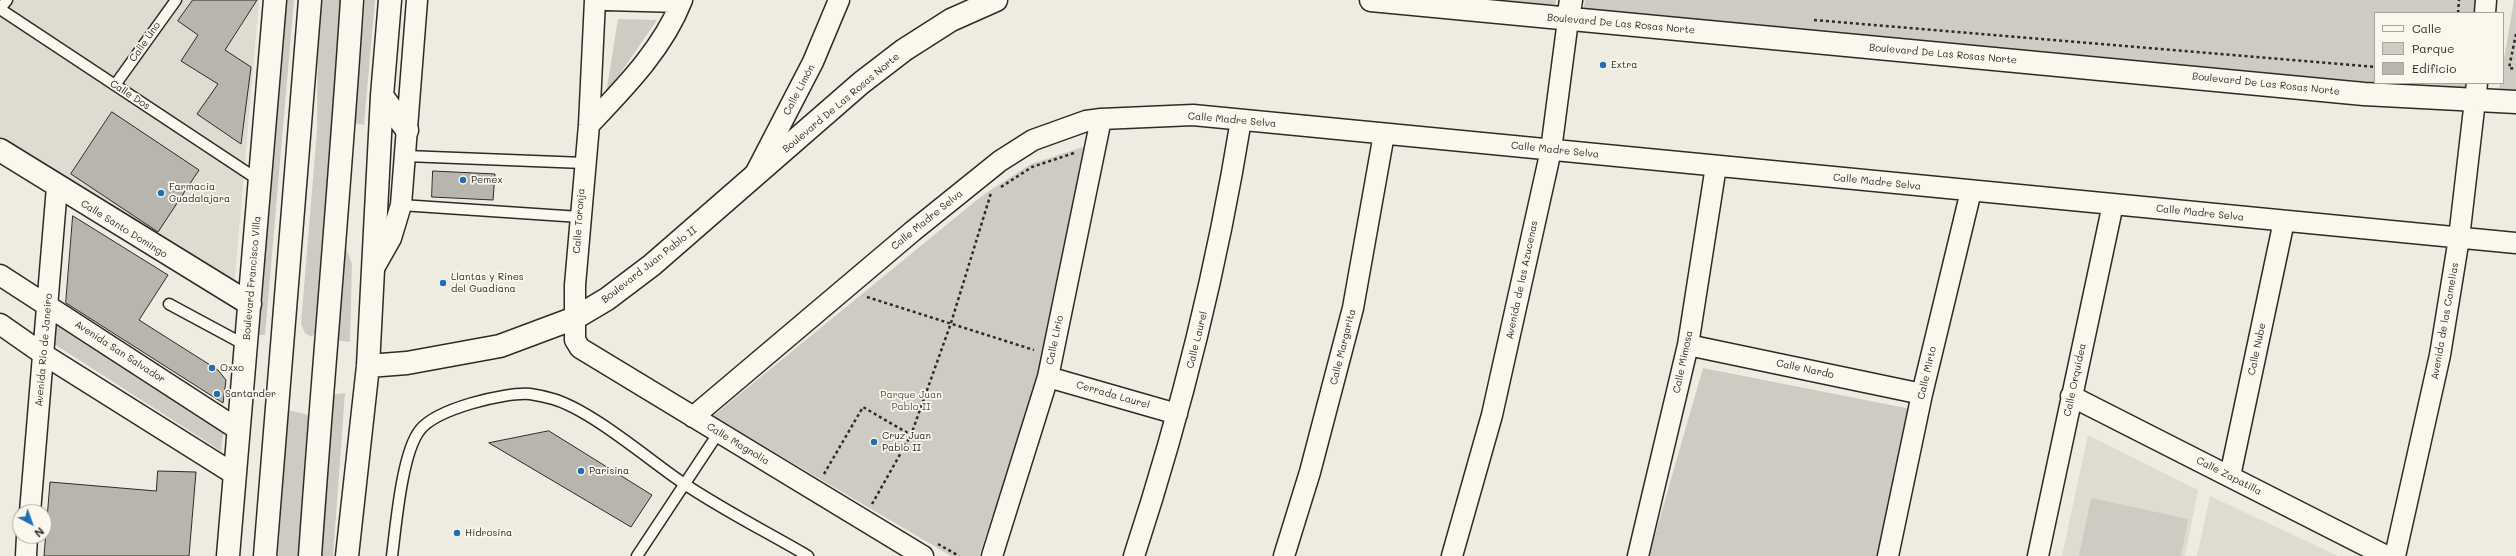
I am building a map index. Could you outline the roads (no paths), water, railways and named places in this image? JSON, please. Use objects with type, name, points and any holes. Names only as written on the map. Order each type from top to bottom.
[{"type":"main road","name":"Boulevard Francisco Villa","points":[[228,556],[234,474],[247,346],[275,0]]},
{"type":"main road","points":[[265,556],[310,0]]},
{"type":"main road","points":[[310,556],[323,363],[340,187],[352,0]]},
{"type":"main road","points":[[347,556],[368,366],[382,96],[390,0]]},
{"type":"main road","name":"Boulevard De Las Rosas Norte","points":[[754,177],[861,84],[904,50],[951,20],[996,0]]},
{"type":"main road","name":"Boulevard De Las Rosas Norte","points":[[1371,0],[1570,10],[2364,94],[2476,91],[2516,102]]},
{"type":"main road","points":[[382,96],[407,130]]},
{"type":"main road","name":"Calle Santo Domingo","points":[[0,150],[57,187],[250,304]]},
{"type":"main road","name":"Boulevard Juan Pablo II","points":[[368,366],[408,363],[500,346],[575,318],[607,298],[652,265],[754,177]]},
{"type":"street","points":[[374,268],[391,238],[401,206],[417,0]]},
{"type":"street","name":"Calle Toronja","points":[[575,318],[574,285],[584,163],[589,125],[595,0]]},
{"type":"street","points":[[589,125],[627,85],[647,60],[682,1],[606,0]]},
{"type":"street","name":"Calle Limón","points":[[754,177],[813,62],[839,0]]},
{"type":"street","points":[[2485,12],[2486,0]]},
{"type":"street","name":"Avenida de las Azucenas","points":[[1452,556],[1492,415],[1551,150],[1570,10]]},
{"type":"street","name":"Avenida de las Camelias","points":[[2395,556],[2428,413],[2459,238],[2476,91]]},
{"type":"street","name":"Calle Madre Selva","points":[[693,417],[913,231],[1000,160],[1041,137],[1086,120],[1101,118],[1177,115],[1241,120],[2516,243]]},
{"type":"street","name":"Calle Lirio","points":[[992,556],[1048,377],[1101,118]]},
{"type":"street","name":"Calle Laurel","points":[[1134,556],[1177,414],[1196,345],[1220,243],[1241,120]]},
{"type":"street","name":"Calle Margarita","points":[[1284,556],[1312,465],[1353,308],[1384,134]]},
{"type":"street","name":"Calle Mimosa","points":[[1638,556],[1688,345],[1716,166]]},
{"type":"street","name":"Avenida Río de Janeiro","points":[[31,504],[57,187]]},
{"type":"street","name":"Calle Mirto","points":[[1888,556],[1922,394],[1971,191]]},
{"type":"street","name":"Calle Orquídea","points":[[2038,556],[2113,204]]},
{"type":"street","name":"Calle Nube","points":[[2230,476],[2284,221]]},
{"type":"street","name":"Avenida San Salvador","points":[[1,280],[48,306],[239,430]]},
{"type":"street","name":"Calle Magnolia","points":[[575,318],[575,340],[580,348],[693,417],[919,550]]},
{"type":"street","points":[[0,324],[43,354],[234,474]]},
{"type":"street","name":"Calle Nardo","points":[[1688,345],[1922,394]]},
{"type":"street","name":"Cerrada Laurel","points":[[1048,377],[1177,414]]},
{"type":"street","name":"Calle Zapatilla","points":[[2071,396],[2386,556]]},
{"type":"street","points":[[26,556],[27,544]]},
{"type":"lane","points":[[0,9],[7,0]]},
{"type":"lane","name":"Calle Uno","points":[[115,85],[176,0]]},
{"type":"lane","name":"Calle Dos","points":[[0,9],[260,181]]},
{"type":"lane","points":[[406,156],[584,163]]},
{"type":"lane","points":[[401,206],[580,217]]},
{"type":"lane","points":[[169,304],[247,346]]},
{"type":"lane","points":[[392,556],[410,448],[420,430],[437,415],[466,405],[529,394],[555,400],[595,421],[684,484],[808,556]]},
{"type":"lane","points":[[637,556],[719,432]]},
{"type":"place","name":"Extra","points":[[1603,65]]},
{"type":"place","name":"Pemex","points":[[463,180]]},
{"type":"place","name":"Farmacia Guadalajara","points":[[161,193]]},
{"type":"place","name":"Llantas y Rines del Guadiana","points":[[443,283]]},
{"type":"place","name":"Oxxo","points":[[212,368]]},
{"type":"place","name":"Santander","points":[[217,394]]},
{"type":"place","name":"Cruz Juan Pablo II","points":[[874,442]]},
{"type":"place","name":"Parisina","points":[[581,471]]},
{"type":"place","name":"Hidrosina","points":[[457,533]]},
{"type":"park label","name":"Parque Juan Pablo II","points":[[911,400]]}]
